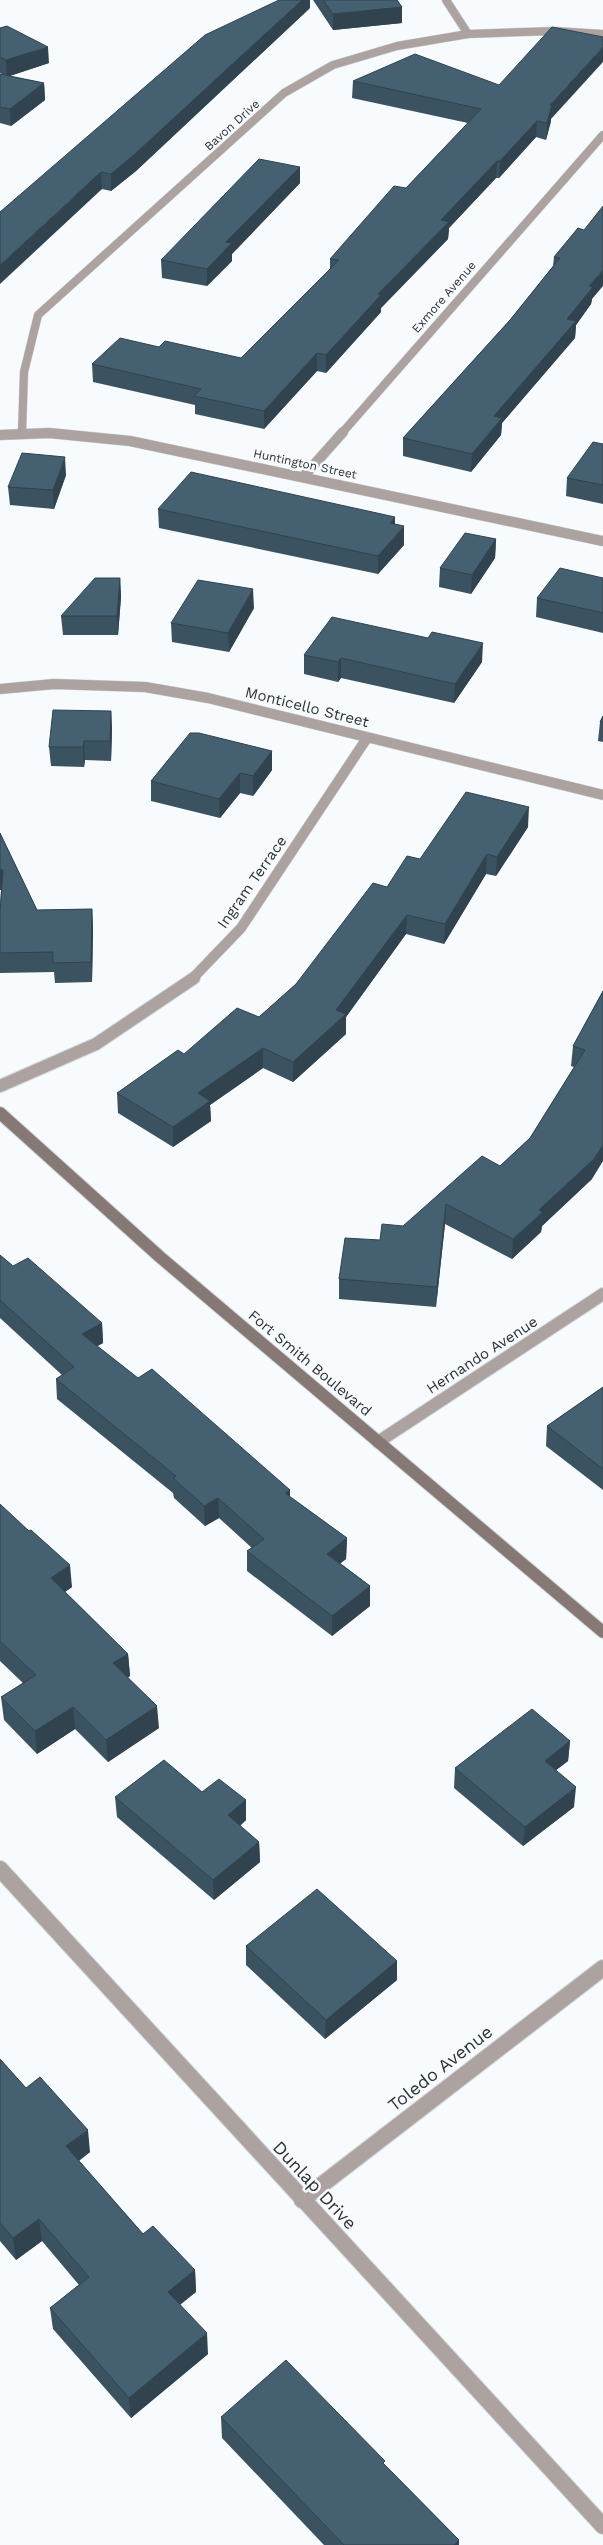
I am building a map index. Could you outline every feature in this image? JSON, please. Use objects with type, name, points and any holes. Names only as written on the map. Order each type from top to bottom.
[{"type":"street","points":[[446,0],[468,34]]},
{"type":"street","name":"Bavon Drive","points":[[22,433],[24,372],[38,315],[284,93],[333,65],[397,46],[468,34],[555,31],[603,34]]},
{"type":"street","name":"Exmore Avenue","points":[[304,476],[603,135]]},
{"type":"street","name":"Huntington Street","points":[[0,436],[22,433],[67,433],[130,441],[304,476],[603,541]]},
{"type":"street","name":"Monticello Street","points":[[0,689],[54,684],[145,687],[208,698],[603,795]]},
{"type":"street","name":"Ingram Terrace","points":[[0,1086],[96,1044],[189,983],[241,928],[367,738]]},
{"type":"street","name":"Fort Smith Boulevard","points":[[0,1113],[160,1257],[603,1632]]},
{"type":"street","name":"Hernando Avenue","points":[[378,1442],[603,1294]]},
{"type":"street","name":"Dunlap Drive","points":[[0,1869],[603,2526]]},
{"type":"street","name":"Toledo Avenue","points":[[302,2200],[603,1968]]},
{"type":"building","points":[[279,0],[302,0],[135,154],[111,174],[101,172],[0,265],[0,212],[205,35]]},
{"type":"building","points":[[323,0],[397,0],[402,7],[333,14]]},
{"type":"building","points":[[7,26],[48,47],[6,60],[0,57],[0,28]]},
{"type":"building","points":[[552,27],[603,37],[603,47],[550,105],[552,105],[547,123],[537,121],[500,161],[497,161],[441,220],[449,222],[378,294],[381,295],[326,355],[317,353],[264,411],[194,396],[201,389],[92,364],[120,338],[159,347],[165,341],[241,358],[339,260],[330,259],[394,186],[406,188],[481,109],[353,81],[415,54],[499,85]]},
{"type":"building","points":[[0,74],[44,83],[10,109],[0,107]]},
{"type":"building","points":[[259,159],[300,167],[226,242],[232,243],[207,269],[161,260]]},
{"type":"building","points":[[603,206],[603,270],[589,286],[593,287],[567,319],[576,321],[494,416],[502,418],[472,454],[403,438],[510,320],[560,258],[554,257],[578,228],[584,230]]},
{"type":"building","points":[[593,442],[603,444],[603,485],[567,478]]},
{"type":"building","points":[[22,453],[65,457],[53,490],[8,487]]},
{"type":"building","points":[[191,472],[395,517],[390,523],[404,526],[378,556],[158,509]]},
{"type":"building","points":[[465,533],[496,539],[472,575],[440,568]]},
{"type":"building","points":[[560,568],[603,578],[603,613],[537,598]]},
{"type":"building","points":[[95,578],[120,578],[117,616],[61,616]]},
{"type":"building","points":[[198,580],[253,589],[228,633],[171,623]]},
{"type":"building","points":[[332,617],[428,638],[432,632],[483,643],[455,684],[341,658],[338,662],[304,655]]},
{"type":"building","points":[[53,710],[111,711],[110,741],[84,741],[83,747],[49,747]]},
{"type":"building","points":[[190,733],[199,733],[272,751],[253,776],[240,773],[219,799],[151,781]]},
{"type":"building","points":[[466,792],[529,807],[497,857],[487,854],[445,924],[407,915],[336,1010],[346,1014],[293,1062],[263,1048],[198,1093],[210,1101],[173,1127],[117,1093],[178,1050],[184,1054],[237,1008],[259,1017],[296,984],[373,883],[387,887],[407,856],[420,859]]},
{"type":"building","points":[[0,833],[37,910],[92,909],[91,962],[53,963],[53,952],[0,953],[3,870],[0,870]]},
{"type":"building","points":[[603,991],[603,1145],[594,1159],[539,1210],[543,1212],[513,1239],[446,1204],[437,1287],[339,1279],[345,1238],[380,1240],[382,1224],[403,1226],[482,1156],[500,1166],[530,1138],[585,1050],[573,1046]]},
{"type":"building","points":[[0,1255],[13,1266],[28,1258],[102,1323],[82,1334],[138,1378],[152,1369],[290,1490],[285,1493],[347,1538],[327,1554],[370,1586],[332,1616],[247,1551],[264,1539],[218,1498],[204,1506],[173,1478],[176,1476],[56,1379],[74,1367],[0,1300]]},
{"type":"building","points":[[603,1387],[603,1469],[547,1426]]},
{"type":"building","points":[[0,1504],[70,1565],[51,1578],[128,1654],[113,1663],[157,1706],[106,1740],[73,1707],[35,1731],[1,1697],[36,1675],[0,1641]]},
{"type":"building","points":[[532,1709],[570,1741],[545,1761],[576,1787],[525,1827],[455,1768]]},
{"type":"building","points":[[164,1760],[202,1792],[219,1779],[246,1800],[228,1815],[259,1842],[213,1880],[115,1797]]},
{"type":"building","points":[[317,1889],[397,1961],[326,2020],[246,1946]]},
{"type":"building","points":[[0,2059],[26,2088],[40,2077],[88,2130],[66,2146],[143,2234],[153,2226],[195,2270],[168,2292],[207,2333],[129,2398],[50,2308],[89,2277],[39,2219],[13,2238],[0,2223]]},
{"type":"building","points":[[286,2360],[459,2540],[454,2545],[344,2545],[221,2417]]}]
